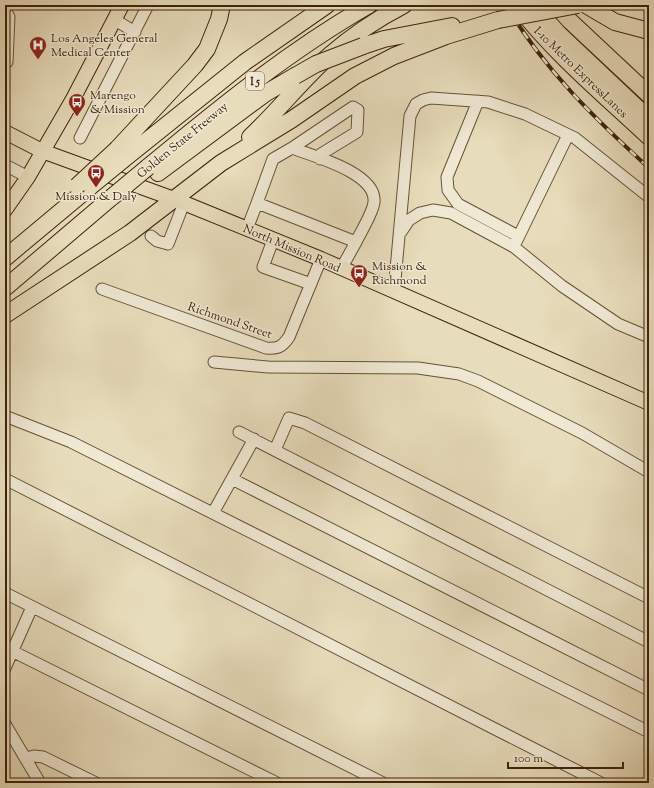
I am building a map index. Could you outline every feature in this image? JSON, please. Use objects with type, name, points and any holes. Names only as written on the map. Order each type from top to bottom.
[{"type":"highway","points":[[10,254],[83,186],[121,154],[207,49],[219,20],[222,5]]},
{"type":"highway","name":"Golden State Freeway","points":[[121,154],[245,62],[327,5]]},
{"type":"highway","name":"Golden State Freeway","points":[[153,170],[256,80],[306,45],[369,5]]},
{"type":"highway","points":[[5,315],[179,201],[274,114],[334,52],[350,38],[380,18],[404,5]]},
{"type":"highway","name":"I-10 Metro ExpressLanes","points":[[517,5],[535,29],[558,53],[649,137]]},
{"type":"highway","name":"I-10 Metro ExpressLanes","points":[[533,5],[560,34],[649,119]]},
{"type":"highway","points":[[556,5],[569,20],[649,96]]},
{"type":"highway","points":[[5,288],[89,217],[118,199],[153,170],[266,92],[316,64],[384,39],[448,31],[578,5]]},
{"type":"highway","points":[[586,5],[615,22],[649,31]]},
{"type":"highway","points":[[221,163],[291,120],[355,76],[448,31]]},
{"type":"main road","points":[[7,203],[28,177],[73,99],[122,5]]},
{"type":"main road","name":"North Mission Road","points":[[5,132],[42,151],[179,201],[321,259],[649,403]]},
{"type":"street","points":[[80,138],[148,5]]},
{"type":"street","points":[[5,10],[9,17],[7,62],[5,62]]},
{"type":"street","points":[[115,20],[134,32]]},
{"type":"street","points":[[394,291],[410,116],[413,109],[421,101],[431,98],[478,101],[525,114],[575,138],[649,197]]},
{"type":"street","points":[[478,101],[447,177],[448,190],[458,204],[518,236]]},
{"type":"street","points":[[247,229],[273,159],[353,107],[358,110],[357,132],[321,154],[320,159]]},
{"type":"street","points":[[514,247],[568,135]]},
{"type":"street","points":[[292,148],[360,176],[372,193],[374,202],[356,242],[342,268]]},
{"type":"street","points":[[5,165],[28,177]]},
{"type":"street","points":[[151,236],[157,241],[168,244],[179,201]]},
{"type":"street","points":[[257,203],[356,242]]},
{"type":"street","points":[[400,235],[406,223],[424,211],[438,210],[451,213],[514,247],[562,286],[618,324],[649,337]]},
{"type":"street","points":[[273,240],[264,267],[311,284]]},
{"type":"street","name":"Richmond Street","points":[[102,289],[266,348],[277,349],[283,346],[289,337],[321,259]]},
{"type":"street","points":[[214,362],[268,367],[418,368],[459,374],[478,380],[582,433],[649,472]]},
{"type":"street","points":[[5,416],[71,442],[649,732]]},
{"type":"street","points":[[275,450],[289,418],[305,423],[649,598]]},
{"type":"street","points":[[239,432],[649,642]]},
{"type":"street","points":[[213,514],[254,439]]},
{"type":"street","points":[[5,479],[601,783]]},
{"type":"street","points":[[232,479],[649,690]]},
{"type":"street","points":[[5,593],[383,783]]},
{"type":"street","points":[[5,668],[32,607]]},
{"type":"street","points":[[12,651],[276,783]]},
{"type":"street","points":[[5,724],[40,783]]},
{"type":"street","points":[[25,758],[34,756],[43,757],[96,783]]},
{"type":"railway","points":[[506,5],[553,72],[571,92],[649,168]]},
{"type":"railway","points":[[5,778],[8,783]]},
{"type":"place","name":"Los Angeles General Medical Center","points":[[38,60]]},
{"type":"place","name":"Marengo & Mission","points":[[77,117]]},
{"type":"place","name":"Mission & Daly","points":[[96,188]]},
{"type":"place","name":"Mission & Richmond","points":[[359,288]]}]
